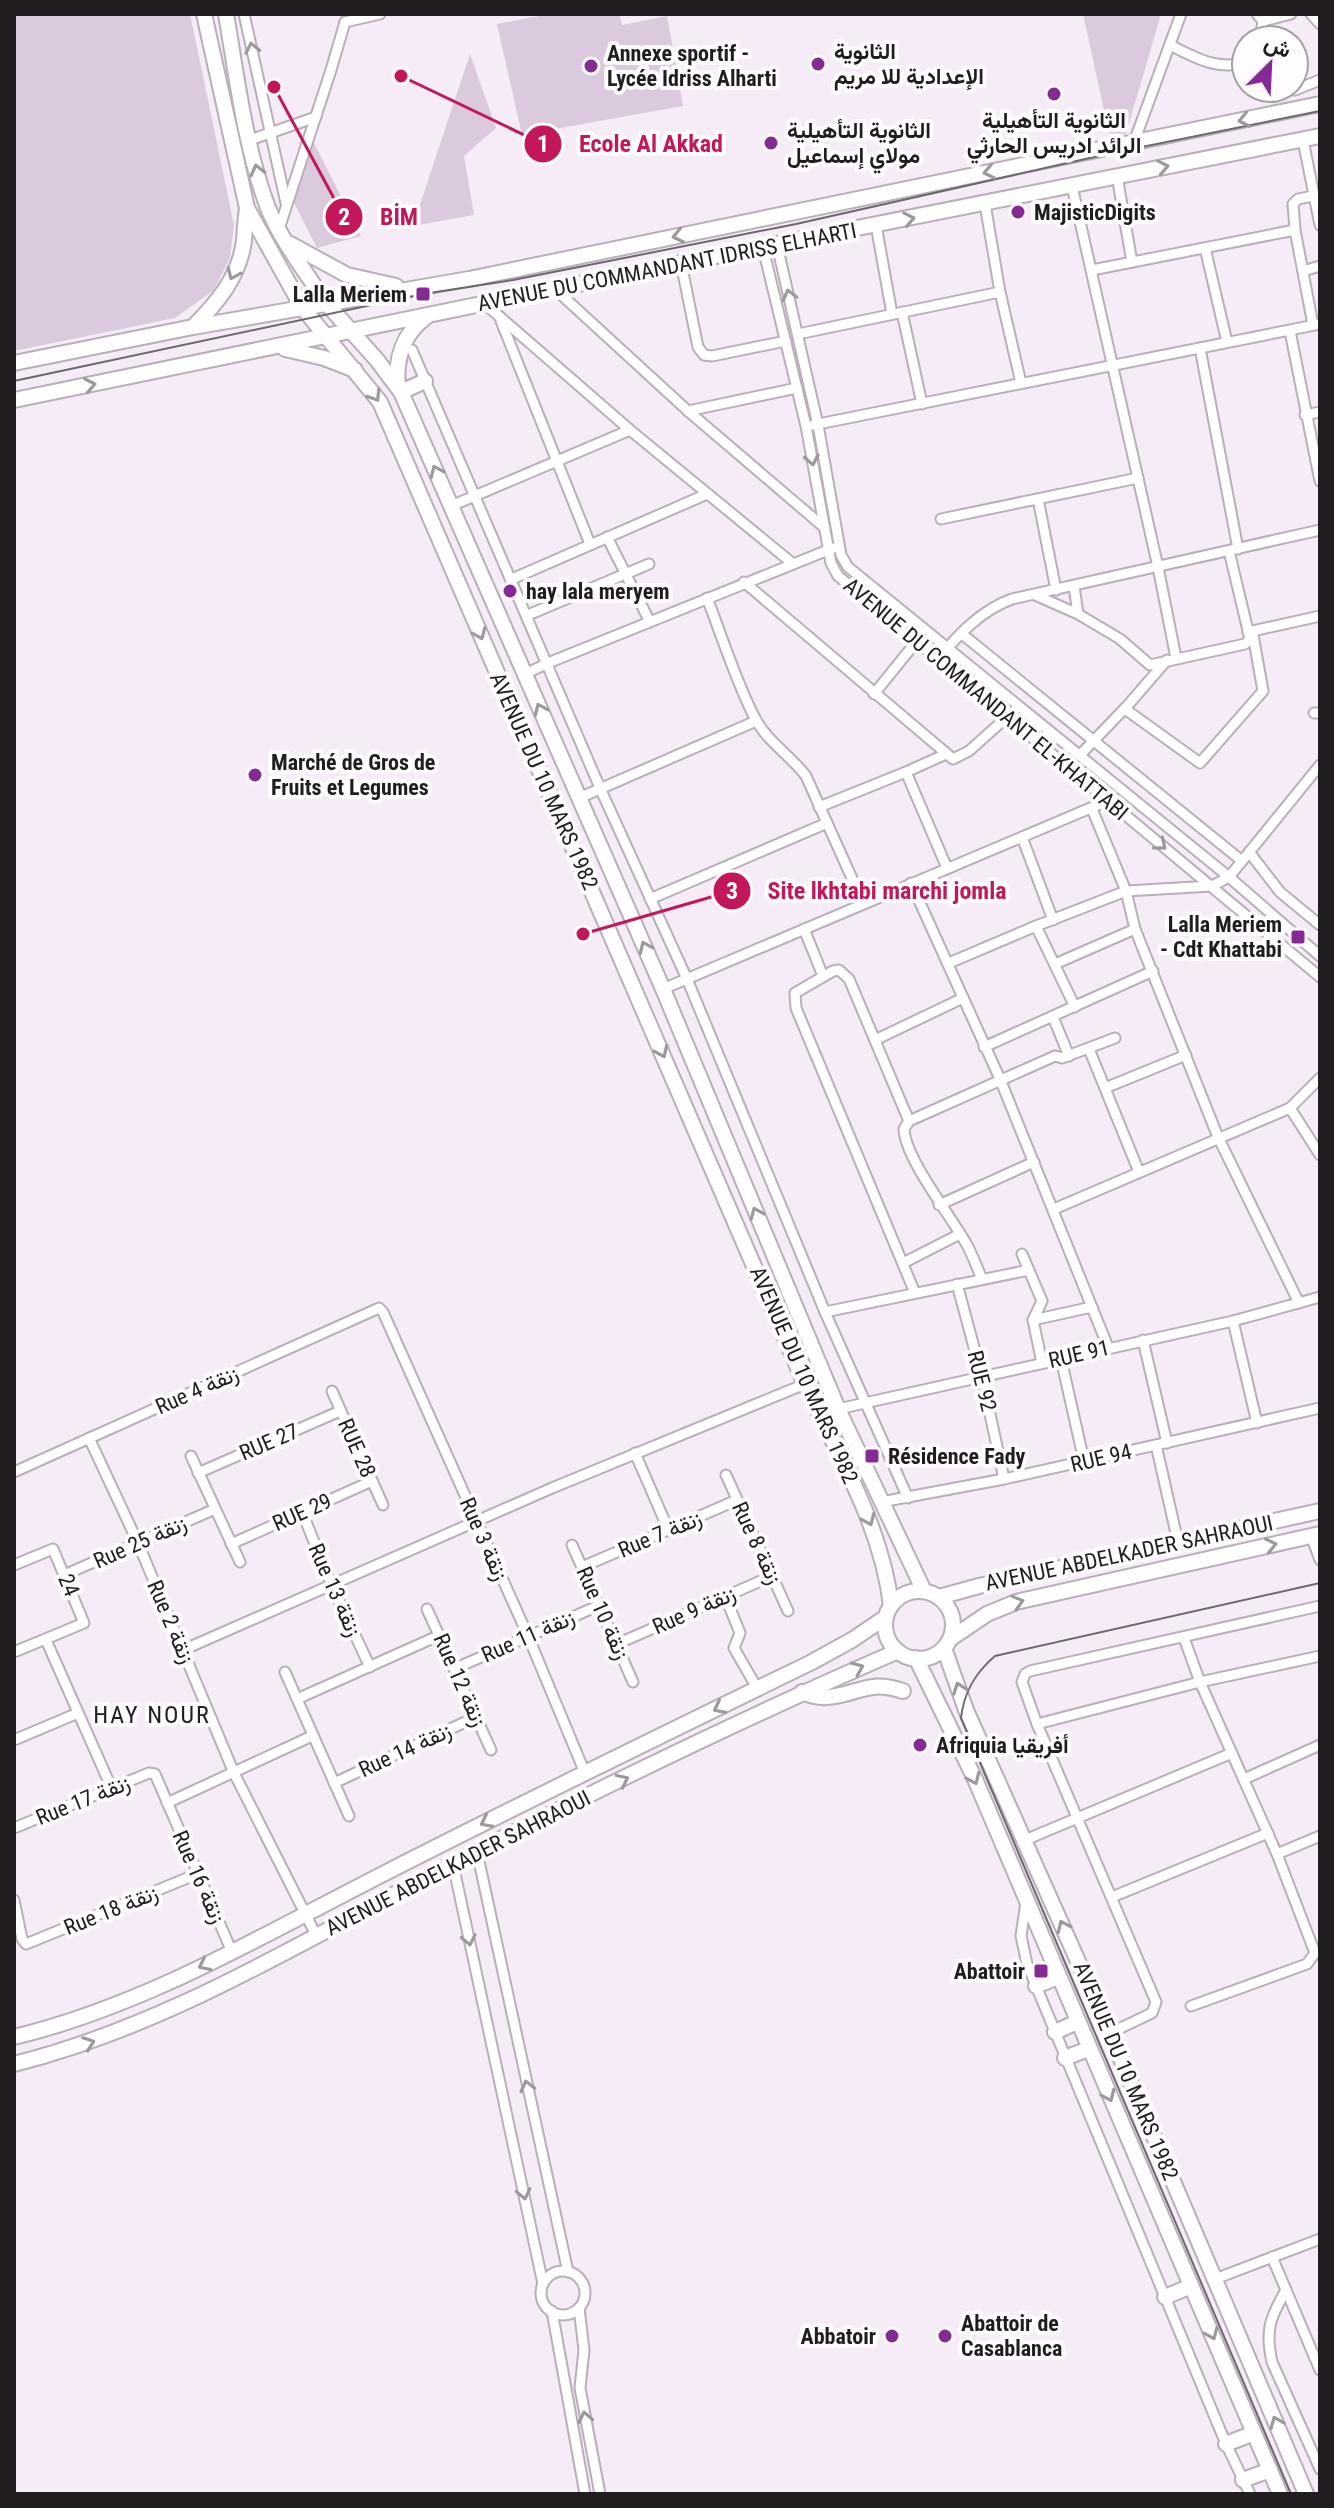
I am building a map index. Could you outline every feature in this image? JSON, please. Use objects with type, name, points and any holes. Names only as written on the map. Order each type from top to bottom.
[{"type":"main road","name":"AVENUE DU 10 MARS 1982","points":[[204,14],[247,208],[302,307],[380,402],[805,1384],[873,1531],[886,1572],[888,1612]]},
{"type":"main road","name":"AVENUE DU 10 MARS 1982","points":[[226,14],[250,140],[262,187],[279,229],[326,303],[399,389],[663,989],[838,1409],[924,1591]]},
{"type":"main road","name":"AVENUE DU COMMANDANT IDRISS ELHARTI","points":[[14,363],[193,327],[508,271],[1320,104]]},
{"type":"main road","name":"AVENUE DU COMMANDANT IDRISS ELHARTI","points":[[14,400],[1320,136]]},
{"type":"main road","points":[[193,327],[215,305],[234,275],[242,253],[247,208]]},
{"type":"main road","points":[[287,242],[347,275],[408,289]]},
{"type":"main road","points":[[425,381],[399,389],[397,366],[402,346],[414,328],[430,315]]},
{"type":"main road","points":[[277,347],[355,370]]},
{"type":"main road","name":"AVENUE ABDELKADER SAHRAOUI","points":[[939,1597],[1320,1511]]},
{"type":"main road","name":"AVENUE ABDELKADER SAHRAOUI","points":[[947,1643],[987,1614],[1016,1602],[1315,1535]]},
{"type":"main road","points":[[924,1591],[939,1597],[952,1617],[947,1643],[936,1654],[916,1658],[898,1651],[887,1636],[888,1612],[905,1594],[924,1591]]},
{"type":"main road","name":"AVENUE ABDELKADER SAHRAOUI","points":[[14,2037],[73,2020],[232,1952],[852,1640],[888,1612]]},
{"type":"main road","name":"AVENUE DU 10 MARS 1982","points":[[947,1643],[966,1710],[1110,2033],[1306,2494]]},
{"type":"main road","name":"AVENUE ABDELKADER SAHRAOUI","points":[[14,2064],[87,2044],[187,2002],[477,1852],[802,1692],[898,1651]]},
{"type":"main road","name":"AVENUE DU 10 MARS 1982","points":[[916,1658],[975,1779],[1280,2494]]},
{"type":"main road","points":[[802,1692],[831,1697],[875,1685],[903,1691]]},
{"type":"main road","points":[[1036,1986],[1058,1977]]},
{"type":"main road","points":[[1055,2032],[1077,2022]]},
{"type":"main road","points":[[1065,2058],[1088,2049]]},
{"type":"main road","points":[[1165,2297],[1191,2286]]},
{"type":"main road","points":[[1226,2444],[1254,2433]]},
{"type":"main road","points":[[1246,2487],[1270,2470]]},
{"type":"street","points":[[244,14],[286,206]]},
{"type":"street","points":[[279,229],[316,117],[341,18],[380,14]]},
{"type":"street","points":[[1134,142],[1181,14]]},
{"type":"street","points":[[1260,18],[1291,14]]},
{"type":"street","points":[[1311,14],[1320,24]]},
{"type":"street","points":[[1170,45],[1196,59],[1230,66]]},
{"type":"street","points":[[250,140],[316,117]]},
{"type":"street","points":[[1303,140],[1320,225]]},
{"type":"street","points":[[1117,176],[1132,262]]},
{"type":"street","points":[[1072,186],[1158,567],[1171,659]]},
{"type":"street","points":[[806,426],[1317,324],[1303,271],[1293,204],[1298,199],[1313,196]]},
{"type":"street","points":[[985,204],[1000,292],[1021,383]]},
{"type":"street","points":[[876,225],[922,404]]},
{"type":"street","points":[[1092,270],[1295,230]]},
{"type":"street","name":"AVENUE DU COMMANDANT EL-KHATTABI","points":[[770,246],[798,334],[840,546],[848,567],[1229,877],[1320,956]]},
{"type":"street","name":"AVENUE DU COMMANDANT EL-KHATTABI","points":[[770,246],[828,549],[838,576],[1320,977]]},
{"type":"street","points":[[1205,248],[1227,342]]},
{"type":"street","points":[[681,263],[698,347],[704,355],[786,341]]},
{"type":"street","points":[[1303,271],[1320,266]]},
{"type":"street","points":[[556,290],[688,411],[825,528]]},
{"type":"street","points":[[798,334],[1000,292]]},
{"type":"street","points":[[485,304],[630,430],[792,563]]},
{"type":"street","points":[[500,319],[590,544]]},
{"type":"street","points":[[1290,331],[1320,481]]},
{"type":"street","points":[[1125,709],[1200,763],[1263,691],[1233,550],[1200,348]]},
{"type":"street","points":[[412,350],[600,788],[687,979],[825,1312],[908,1498]]},
{"type":"street","points":[[688,411],[797,388]]},
{"type":"street","points":[[1305,415],[1320,412]]},
{"type":"street","points":[[451,506],[630,430]]},
{"type":"street","points":[[941,519],[1138,478]]},
{"type":"street","points":[[512,579],[707,494]]},
{"type":"street","points":[[1038,499],[1056,590]]},
{"type":"street","points":[[937,660],[996,605],[1320,530]]},
{"type":"street","points":[[607,537],[650,622]]},
{"type":"street","points":[[525,674],[744,582],[840,546]]},
{"type":"street","points":[[528,615],[649,564]]},
{"type":"street","points":[[744,582],[953,759],[961,757],[1007,717]]},
{"type":"street","points":[[1074,586],[1078,614]]},
{"type":"street","points":[[1035,595],[1078,614],[1120,639],[1150,665],[1245,644],[1250,639],[1250,632]]},
{"type":"street","points":[[707,598],[756,721],[806,776],[863,903]]},
{"type":"street","points":[[1250,632],[1320,616]]},
{"type":"street","points":[[962,634],[1242,861]]},
{"type":"street","points":[[874,694],[916,642]]},
{"type":"street","points":[[1080,755],[1171,659]]},
{"type":"street","points":[[579,798],[756,721]]},
{"type":"street","points":[[819,807],[946,754]]},
{"type":"street","points":[[949,963],[1126,891],[1212,886],[1229,877],[1320,765]]},
{"type":"street","points":[[906,772],[947,868]]},
{"type":"street","points":[[663,989],[1107,801]]},
{"type":"street","points":[[1092,809],[1126,891],[1135,929],[1218,1137],[1299,1303]]},
{"type":"street","points":[[650,899],[827,823]]},
{"type":"street","points":[[1022,837],[1053,920]]},
{"type":"street","points":[[1249,852],[1280,892],[1320,925]]},
{"type":"street","points":[[911,883],[1000,1079],[1108,1347]]},
{"type":"street","points":[[1036,926],[1075,1007]]},
{"type":"street","points":[[804,929],[823,976]]},
{"type":"street","points":[[1055,964],[1135,929]]},
{"type":"street","points":[[915,1293],[796,1008],[795,993],[839,970],[849,979],[909,1121],[904,1136],[982,1279]]},
{"type":"street","points":[[984,1047],[1153,971]]},
{"type":"street","points":[[875,1040],[963,998]]},
{"type":"street","points":[[1053,1017],[1069,1056]]},
{"type":"street","points":[[909,1121],[1055,1056],[1069,1056],[1115,1038]]},
{"type":"street","points":[[1089,1049],[1139,1172]]},
{"type":"street","points":[[1105,1088],[1186,1055]]},
{"type":"street","points":[[1054,1209],[1290,1108],[1320,1078]]},
{"type":"street","points":[[1290,1108],[1320,1155]]},
{"type":"street","points":[[939,1205],[1034,1162]]},
{"type":"street","points":[[903,1263],[960,1234]]},
{"type":"street","points":[[1022,1254],[1042,1301],[1033,1320],[1042,1363]]},
{"type":"street","points":[[825,1312],[1029,1270]]},
{"type":"street","name":"RUE 92","points":[[957,1284],[982,1377],[1004,1479]]},
{"type":"street","name":"RUE 91","points":[[838,1409],[1233,1321],[1320,1297]]},
{"type":"street","points":[[1033,1320],[1092,1307]]},
{"type":"street","name":"Rue 4 زنقة","points":[[14,1472],[379,1308]]},
{"type":"street","name":"Rue 3 زنقة","points":[[379,1308],[528,1636],[585,1773]]},
{"type":"street","points":[[1233,1321],[1257,1423]]},
{"type":"street","points":[[1143,1340],[1178,1542]]},
{"type":"street","points":[[1061,1359],[1084,1461]]},
{"type":"street","points":[[183,1650],[635,1453],[805,1384]]},
{"type":"street","name":"RUE 28","points":[[332,1391],[383,1505]]},
{"type":"street","name":"RUE 94","points":[[881,1502],[1004,1479],[1320,1408]]},
{"type":"street","name":"RUE 27","points":[[198,1473],[340,1411]]},
{"type":"street","name":"Rue 2 زنقة","points":[[89,1438],[138,1543],[234,1773],[316,1935]]},
{"type":"street","points":[[635,1453],[669,1531]]},
{"type":"street","points":[[191,1456],[240,1562]]},
{"type":"street","name":"Rue 8 زنقة","points":[[726,1475],[788,1611]]},
{"type":"street","name":"RUE 29","points":[[231,1544],[372,1481]]},
{"type":"street","name":"Rue 7 زنقة","points":[[582,1567],[737,1500]]},
{"type":"street","name":"Rue 25 زنقة","points":[[64,1575],[215,1509]]},
{"type":"street","name":"Rue 13 زنقة","points":[[302,1512],[370,1667]]},
{"type":"street","points":[[1315,1535],[1320,1560]]},
{"type":"street","name":"Rue 10 زنقة","points":[[572,1545],[633,1682]]},
{"type":"street","name":"24","points":[[14,1565],[52,1548],[64,1575],[84,1623],[46,1640]]},
{"type":"street","name":"Rue 9 زنقة","points":[[617,1644],[772,1576]]},
{"type":"street","points":[[725,1596],[740,1633],[734,1648],[757,1688]]},
{"type":"street","name":"Rue 11 زنقة","points":[[456,1668],[600,1605]]},
{"type":"street","points":[[1110,2033],[1152,2013],[1156,2002],[1022,1682],[1028,1672],[1320,1606]]},
{"type":"street","name":"Rue 12 زنقة","points":[[427,1609],[491,1750]]},
{"type":"street","points":[[297,1699],[440,1635]]},
{"type":"street","points":[[1184,1638],[1200,1682],[1277,1854],[1314,1949],[1314,1956],[1307,1964],[1191,2006]]},
{"type":"street","points":[[14,1652],[46,1640],[112,1789]]},
{"type":"street","points":[[1037,1724],[1200,1682],[1320,1656]]},
{"type":"street","points":[[285,1672],[349,1816]]},
{"type":"street","points":[[14,1740],[78,1713]]},
{"type":"street","name":"Rue 14 زنقة","points":[[334,1783],[476,1717]]},
{"type":"street","name":"Rue 16 زنقة","points":[[167,1803],[312,1736]]},
{"type":"street","points":[[1244,1779],[1320,1745]]},
{"type":"street","points":[[1025,1840],[1232,1753]]},
{"type":"street","name":"Rue 16 زنقة","points":[[153,1773],[232,1952]]},
{"type":"street","name":"Rue 17 زنقة","points":[[14,1828],[153,1773]]},
{"type":"street","points":[[1112,1897],[1268,1833]]},
{"type":"street","points":[[1277,1854],[1320,1836]]},
{"type":"street","points":[[477,1852],[568,2272]]},
{"type":"street","points":[[453,1864],[543,2284],[543,2300],[552,2311],[585,2494]]},
{"type":"street","name":"Rue 18 زنقة","points":[[14,1900],[24,1943],[29,1943],[197,1874]]},
{"type":"street","points":[[1026,1902],[1021,1927],[1022,1946],[1036,1986],[1246,2487]]},
{"type":"street","points":[[1215,2279],[1320,2239]]},
{"type":"street","points":[[1272,2257],[1320,2370]]},
{"type":"street","points":[[543,2284],[554,2273],[568,2272],[575,2274],[584,2286],[579,2308],[566,2314],[552,2311]]},
{"type":"street","points":[[1286,2290],[1269,2324],[1269,2347],[1272,2362],[1320,2469]]},
{"type":"street","points":[[579,2308],[584,2350],[580,2388],[600,2494]]},
{"type":"shaded area","points":[[14,14],[190,14],[234,225],[230,258],[214,290],[175,318],[14,351]]},
{"type":"shaded area","name":"Annexe sportif - Lycée Idriss Alharti","points":[[549,14],[619,14],[622,25],[667,16],[683,106],[522,135],[497,24]]},
{"type":"shaded area","points":[[1083,14],[1161,14],[1126,134],[1109,133]]},
{"type":"shaded area","points":[[470,54],[496,128],[464,156],[474,215],[413,226]]},
{"type":"shaded area","points":[[312,139],[361,236],[317,248],[293,201]]},
{"type":"tram line","points":[[14,381],[423,294],[513,280],[796,224],[1112,153],[1320,111]]},
{"type":"tram line","points":[[1291,2494],[961,1718],[972,1684],[995,1656],[1320,1583]]},
{"type":"place","name":"الثانوية الإعدادية للا مريم","points":[[818,64]]},
{"type":"place","name":"Annexe sportif - Lycée Idriss Alharti","points":[[591,66]]},
{"type":"place","name":"Ecole Al Akkad","points":[[401,76]]},
{"type":"place","name":"BİM","points":[[274,87]]},
{"type":"place","name":"الثانوية التأهيلية الرائد ادريس الحارثي","points":[[1054,94]]},
{"type":"place","name":"الثانوية التأهيلية مولاي إسماعيل","points":[[771,143]]},
{"type":"place","name":"MajisticDigits","points":[[1018,212]]},
{"type":"place","name":"Lalla Meriem","points":[[423,294]]},
{"type":"place","name":"hay lala meryem","points":[[510,591]]},
{"type":"place","name":"Marché de Gros de Fruits et Legumes","points":[[255,775]]},
{"type":"place","name":"Site lkhtabi marchi jomla","points":[[583,934]]},
{"type":"place","name":"Lalla Meriem - Cdt Khattabi","points":[[1298,937]]},
{"type":"place","name":"Résidence Fady","points":[[872,1456]]},
{"type":"place","name":"Afriquia أفريقيا","points":[[920,1745]]},
{"type":"place","name":"Abattoir","points":[[1041,1971]]},
{"type":"place","name":"Abbatoir","points":[[892,2336]]},
{"type":"place","name":"Abattoir de Casablanca","points":[[945,2336]]},
{"type":"district","name":"HAY NOUR","points":[[152,1715]]}]
